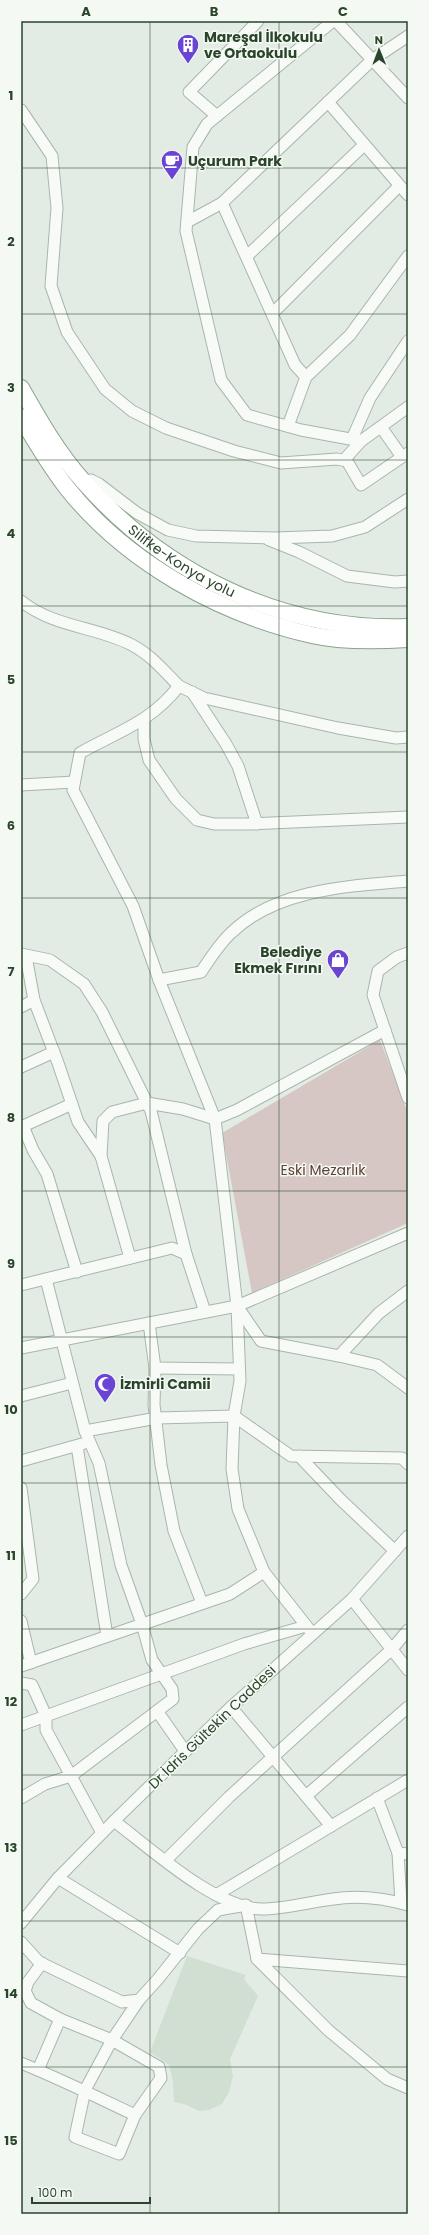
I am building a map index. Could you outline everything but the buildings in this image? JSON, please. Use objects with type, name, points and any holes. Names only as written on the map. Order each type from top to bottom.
[{"type":"highway","name":"Silifke-Konya yolu","points":[[21,388],[43,427],[82,481],[128,526],[161,553],[198,576],[245,598],[298,616],[350,626],[408,627]]},
{"type":"highway","name":"Silifke-Konya yolu","points":[[21,417],[68,488],[100,522],[138,555],[176,581],[219,603],[264,620],[312,635],[356,640],[408,639]]},
{"type":"street","points":[[217,116],[188,92],[258,21]]},
{"type":"street","points":[[408,98],[334,21],[207,124],[193,147],[186,232],[221,380],[247,415],[288,426],[357,440],[381,427],[408,407]]},
{"type":"street","points":[[187,222],[222,203],[372,60],[408,36]]},
{"type":"street","points":[[328,102],[408,195]]},
{"type":"street","points":[[21,110],[52,156],[56,208],[51,286],[66,332],[105,389],[132,411],[166,428],[234,451],[281,463],[337,459],[347,461],[361,485],[405,455],[381,427]]},
{"type":"street","points":[[247,256],[364,145]]},
{"type":"street","points":[[272,314],[399,186]]},
{"type":"street","points":[[222,203],[295,365],[306,377]]},
{"type":"street","points":[[288,426],[306,377],[350,335],[408,256]]},
{"type":"street","points":[[344,460],[357,440],[370,398],[408,341]]},
{"type":"street","points":[[82,481],[91,480],[137,514],[168,530],[196,536],[262,538],[332,536],[365,527],[408,499]]},
{"type":"street","points":[[262,538],[299,552],[347,576],[395,582],[408,581]]},
{"type":"street","points":[[21,601],[46,618],[132,645],[154,659],[179,686],[204,698],[338,728],[396,738],[408,738]]},
{"type":"street","points":[[21,1725],[244,1644],[309,1630],[264,1572],[238,1509],[232,1468],[234,1416],[240,1381],[237,1306],[215,1119],[159,980],[133,906],[73,790],[80,753],[144,720],[170,697],[179,686]]},
{"type":"street","points":[[191,692],[226,744],[238,766],[257,824]]},
{"type":"street","points":[[144,720],[144,739],[148,760],[176,800],[197,820],[214,824],[257,824],[408,817]]},
{"type":"street","points":[[21,784],[74,782]]},
{"type":"street","points":[[159,980],[201,972],[231,933],[260,911],[288,900],[351,886],[408,881]]},
{"type":"street","points":[[408,953],[397,957],[378,972],[373,995],[408,1098]]},
{"type":"street","points":[[130,1258],[101,1156],[78,1122],[34,1000],[23,955],[50,960],[84,984],[102,1012],[151,1111],[186,1254],[205,1312]]},
{"type":"street","points":[[21,1007],[34,1000]]},
{"type":"street","points":[[101,1156],[103,1121],[112,1112],[147,1104],[183,1109],[215,1119],[237,1110],[385,1030]]},
{"type":"street","points":[[21,1067],[54,1052]]},
{"type":"street","points":[[72,1104],[22,1127],[47,1174],[77,1272]]},
{"type":"street","points":[[21,1348],[237,1306],[406,1237]]},
{"type":"street","points":[[21,1285],[172,1248],[186,1254]]},
{"type":"street","points":[[21,1798],[45,1784],[71,1776],[173,1699],[172,1689],[160,1675],[152,1660],[142,1624],[121,1565],[98,1463],[85,1431],[72,1383],[63,1340],[46,1279]]},
{"type":"street","points":[[339,1356],[379,1313],[408,1291]]},
{"type":"street","points":[[237,1306],[261,1341],[377,1365],[408,1388]]},
{"type":"street","points":[[149,1323],[155,1368],[154,1405],[157,1418],[161,1466],[174,1531],[202,1603]]},
{"type":"street","points":[[155,1368],[239,1369]]},
{"type":"street","points":[[21,1396],[72,1383]]},
{"type":"street","points":[[85,1431],[157,1418],[234,1416],[291,1456],[402,1458],[407,1462]]},
{"type":"street","points":[[21,1462],[90,1442]]},
{"type":"street","points":[[76,1446],[107,1636]]},
{"type":"street","points":[[299,1456],[341,1500],[395,1551]]},
{"type":"street","points":[[21,1488],[33,1579],[21,1594]]},
{"type":"street","name":"Dr İdris Gültekin Caddesi","points":[[21,1923],[58,1878],[114,1821],[309,1630],[352,1599],[408,1536]]},
{"type":"street","points":[[21,1621],[26,1665],[230,1594],[264,1572]]},
{"type":"street","points":[[352,1599],[408,1670]]},
{"type":"street","points":[[166,1860],[229,1797],[392,1649],[408,1630]]},
{"type":"street","points":[[21,1683],[32,1685],[46,1716],[46,1730],[102,1833]]},
{"type":"street","points":[[231,1707],[331,1826]]},
{"type":"street","points":[[306,1796],[408,1707]]},
{"type":"street","points":[[157,1712],[185,1751]]},
{"type":"street","points":[[216,1895],[408,1780]]},
{"type":"street","points":[[114,1821],[202,1888],[230,1902],[260,1909],[292,1906],[335,1898],[372,1896],[405,1904],[403,1854],[377,1798]]},
{"type":"street","points":[[58,1878],[180,1952]]},
{"type":"street","points":[[42,1963],[28,1982],[25,1991],[31,2003],[60,2019],[112,2040],[159,2067],[160,2078],[135,2115],[119,2154],[74,2137],[84,2090],[112,2040],[139,2000],[198,1930],[218,1910],[246,1905]]},
{"type":"street","points":[[246,1905],[257,1959],[328,2030],[387,2079],[408,2088]]},
{"type":"street","points":[[21,1942],[42,1963],[122,2002],[139,2000]]},
{"type":"street","points":[[257,1959],[408,1971]]},
{"type":"street","points":[[38,2070],[60,2019]]},
{"type":"street","points":[[21,2063],[84,2090],[135,2115]]},
{"type":"shaded area","points":[[187,1956],[246,1975],[244,1979],[258,1996],[230,2059],[233,2076],[229,2092],[222,2104],[209,2110],[199,2111],[184,2104],[174,2102],[173,2082],[169,2065],[150,2052]]},
{"type":"green space","name":"Eski Mezarlık","points":[[380,1040],[408,1113],[408,1223],[252,1293],[222,1133]]},
{"type":"place","name":"Mareşal İlkokulu ve Ortaokulu","points":[[188,64]]},
{"type":"place","name":"Uçurum Park","points":[[172,180]]},
{"type":"place","name":"Belediye Ekmek Fırını","points":[[338,980]]},
{"type":"place","name":"İzmirli Camii","points":[[105,1404]]}]
